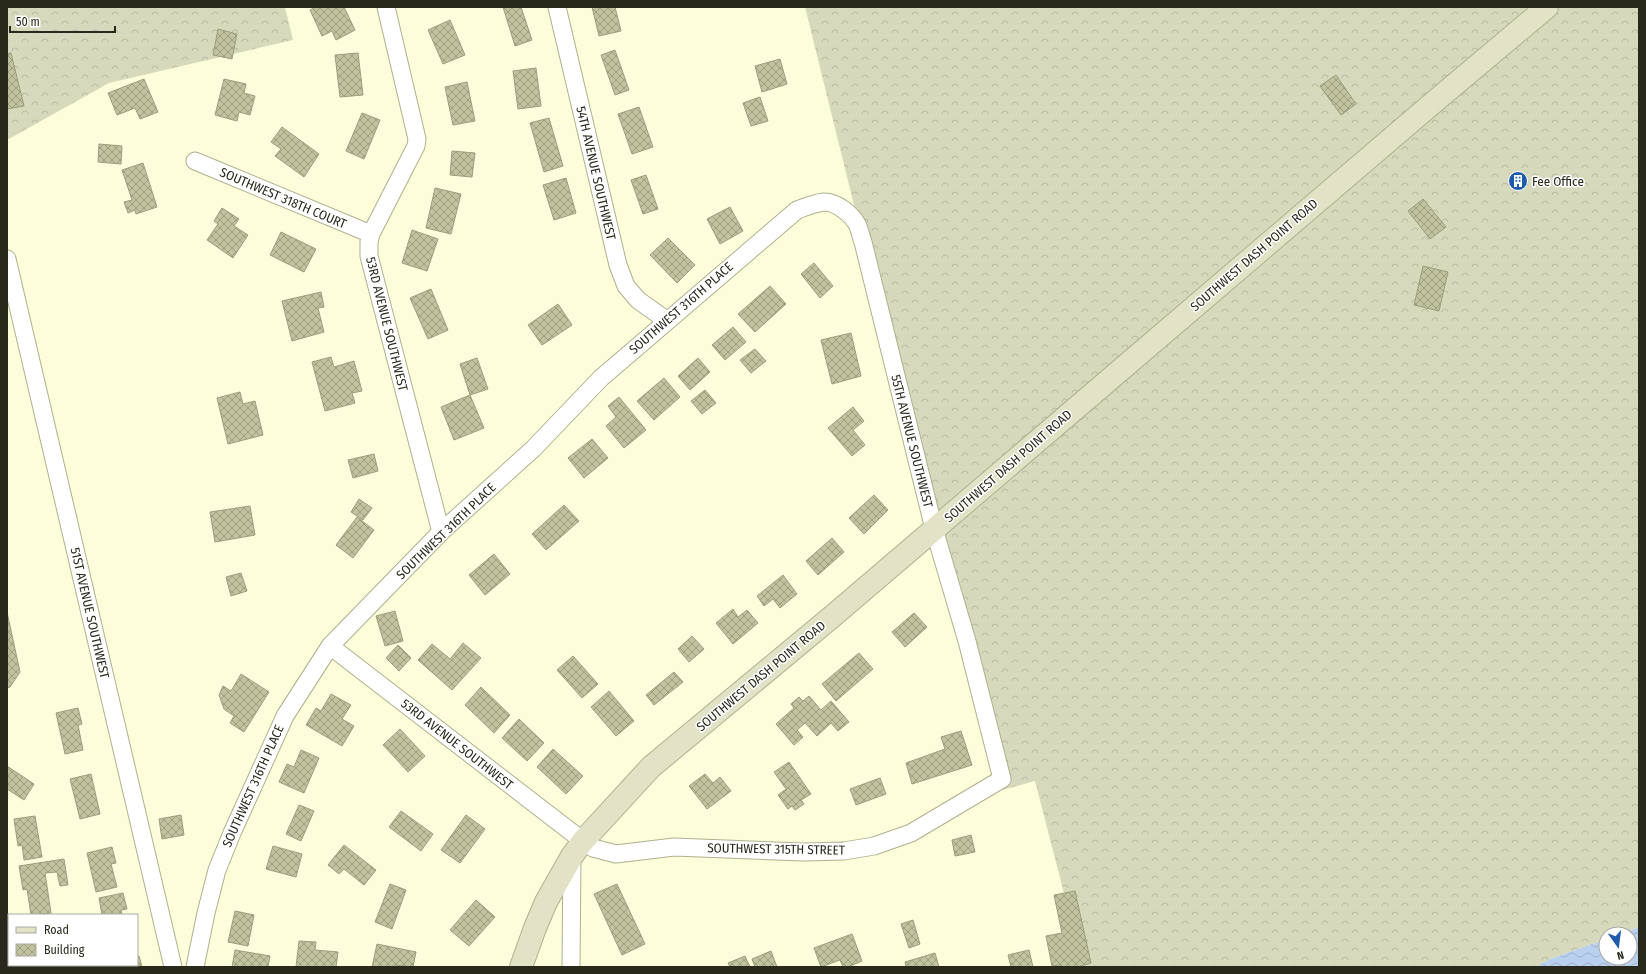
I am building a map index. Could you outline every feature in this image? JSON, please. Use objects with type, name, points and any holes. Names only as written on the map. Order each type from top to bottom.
[{"type":"main road","name":"SOUTHWEST DASH POINT ROAD","points":[[521,967],[546,902],[577,849],[651,767],[745,690],[1547,7]]},
{"type":"street","name":"53RD AVENUE SOUTHWEST","points":[[386,7],[417,139],[416,146],[371,234],[368,242],[369,256],[441,532]]},
{"type":"street","name":"54TH AVENUE SOUTHWEST","points":[[557,7],[618,265],[626,286],[638,300],[666,320]]},
{"type":"street","name":"SOUTHWEST 318TH COURT","points":[[195,161],[371,234]]},
{"type":"street","name":"SOUTHWEST 316TH PLACE","points":[[195,967],[206,912],[217,870],[232,833],[285,716],[330,646],[441,532],[533,449],[601,378],[666,320],[797,210],[824,202],[834,204]]},
{"type":"street","name":"55TH AVENUE SOUTHWEST","points":[[834,204],[848,213],[857,224],[863,242],[934,529],[967,640],[1002,779]]},
{"type":"street","name":"51ST AVENUE SOUTHWEST","points":[[7,259],[173,967]]},
{"type":"street","name":"53RD AVENUE SOUTHWEST","points":[[330,646],[577,849]]},
{"type":"street","name":"SOUTHWEST 315TH STREET","points":[[577,849],[593,848],[616,854],[674,847],[803,852],[844,851],[874,846],[911,833],[1002,779]]},
{"type":"street","points":[[571,967],[577,849]]},
{"type":"green space","points":[[7,7],[285,7],[293,40],[109,83],[7,140]]},
{"type":"green space","points":[[805,7],[1639,7],[1639,927],[1598,926],[1598,942],[1550,959],[1536,967],[1083,967],[1035,781],[999,791]]},
{"type":"water","points":[[1638,927],[1639,967],[1536,967],[1550,959],[1598,942],[1598,966],[1638,966]]},
{"type":"building","points":[[316,7],[344,7],[355,30],[336,40],[332,31],[322,36],[310,10]]},
{"type":"building","points":[[503,7],[521,7],[532,40],[515,46]]},
{"type":"building","points":[[592,7],[615,7],[621,31],[599,36]]},
{"type":"building","points":[[450,20],[465,55],[443,64],[428,30]]},
{"type":"building","points":[[218,29],[237,34],[232,59],[213,55]]},
{"type":"building","points":[[615,50],[629,90],[615,95],[601,55]]},
{"type":"building","points":[[11,53],[24,106],[7,109],[7,54]]},
{"type":"building","points":[[358,53],[363,95],[340,97],[335,55]]},
{"type":"building","points":[[780,59],[787,84],[762,92],[755,66]]},
{"type":"building","points":[[536,68],[541,106],[518,109],[513,71]]},
{"type":"building","points":[[1336,75],[1356,104],[1341,115],[1320,86]]},
{"type":"building","points":[[144,79],[158,112],[140,119],[135,108],[117,115],[108,93]]},
{"type":"building","points":[[224,79],[246,84],[244,93],[255,96],[250,115],[239,112],[237,121],[215,115]]},
{"type":"building","points":[[467,82],[475,121],[453,125],[445,87]]},
{"type":"building","points":[[760,97],[768,121],[751,126],[743,103]]},
{"type":"building","points":[[639,107],[653,147],[632,154],[618,114]]},
{"type":"building","points":[[362,113],[380,120],[364,159],[346,151]]},
{"type":"building","points":[[549,118],[563,166],[544,172],[530,123]]},
{"type":"building","points":[[282,127],[319,154],[304,177],[275,156],[281,149],[271,142]]},
{"type":"building","points":[[99,144],[122,146],[121,164],[98,162]]},
{"type":"building","points":[[452,151],[475,153],[472,177],[450,175]]},
{"type":"building","points":[[143,163],[157,207],[136,214],[135,210],[128,213],[124,202],[132,200],[122,170]]},
{"type":"building","points":[[646,175],[658,209],[643,214],[631,180]]},
{"type":"building","name":"Fee Office","points":[[1519,177],[1523,182],[1518,186],[1514,181]]},
{"type":"building","points":[[566,178],[576,213],[554,220],[543,185]]},
{"type":"building","points":[[435,188],[461,194],[451,234],[426,228]]},
{"type":"building","points":[[1423,199],[1446,227],[1430,239],[1408,211]]},
{"type":"building","points":[[730,207],[743,231],[720,244],[707,219]]},
{"type":"building","points":[[222,208],[239,219],[234,226],[248,235],[233,258],[207,240],[218,224],[214,221]]},
{"type":"building","points":[[412,230],[438,239],[427,271],[402,263]]},
{"type":"building","points":[[281,232],[316,249],[304,272],[270,255]]},
{"type":"building","points":[[668,238],[695,265],[677,283],[650,255]]},
{"type":"building","points":[[814,263],[833,286],[820,298],[801,274]]},
{"type":"building","points":[[1423,266],[1448,272],[1439,311],[1414,305]]},
{"type":"building","points":[[770,286],[786,304],[755,332],[738,314]]},
{"type":"building","points":[[431,289],[448,330],[428,339],[410,298]]},
{"type":"building","points":[[321,292],[324,307],[318,308],[324,332],[292,341],[282,301]]},
{"type":"building","points":[[558,304],[572,325],[542,345],[528,325]]},
{"type":"building","points":[[733,327],[746,342],[725,360],[712,345]]},
{"type":"building","points":[[851,333],[861,376],[832,384],[821,340]]},
{"type":"building","points":[[755,349],[766,361],[751,373],[740,360]]},
{"type":"building","points":[[331,357],[334,367],[354,361],[362,391],[352,393],[355,403],[325,411],[312,362]]},
{"type":"building","points":[[477,358],[488,389],[470,395],[460,364]]},
{"type":"building","points":[[698,358],[710,372],[690,390],[678,376]]},
{"type":"building","points":[[664,378],[680,397],[654,420],[637,401]]},
{"type":"building","points":[[705,390],[716,403],[702,414],[691,401]]},
{"type":"building","points":[[240,392],[243,404],[255,401],[263,435],[228,444],[217,398]]},
{"type":"building","points":[[470,395],[484,428],[454,440],[441,407]]},
{"type":"building","points":[[619,397],[646,430],[624,448],[606,426],[616,417],[608,406]]},
{"type":"building","points":[[853,407],[864,421],[853,430],[865,445],[852,456],[828,428]]},
{"type":"building","points":[[592,439],[608,458],[584,478],[568,458]]},
{"type":"building","points":[[374,454],[378,471],[353,478],[348,460]]},
{"type":"building","points":[[874,495],[888,510],[864,534],[849,518]]},
{"type":"building","points":[[359,499],[372,508],[363,520],[351,512]]},
{"type":"building","points":[[564,505],[579,521],[546,550],[532,534]]},
{"type":"building","points":[[250,506],[255,535],[215,542],[210,512]]},
{"type":"building","points":[[357,517],[374,530],[353,558],[336,545]]},
{"type":"building","points":[[832,538],[844,552],[818,575],[806,561]]},
{"type":"building","points":[[494,554],[510,574],[485,595],[469,575]]},
{"type":"building","points":[[241,573],[247,591],[231,596],[226,577]]},
{"type":"building","points":[[783,575],[797,594],[780,608],[773,599],[764,606],[757,596]]},
{"type":"building","points":[[733,609],[738,617],[747,610],[758,623],[733,644],[716,623]]},
{"type":"building","points":[[395,611],[403,641],[385,646],[376,616]]},
{"type":"building","points":[[7,612],[20,672],[10,687],[7,688]]},
{"type":"building","points":[[914,613],[927,627],[905,647],[892,632]]},
{"type":"building","points":[[692,636],[704,649],[689,662],[678,649]]},
{"type":"building","points":[[463,643],[481,658],[452,690],[418,660],[432,644],[450,659]]},
{"type":"building","points":[[398,645],[411,658],[399,671],[386,658]]},
{"type":"building","points":[[859,653],[873,669],[836,701],[822,684]]},
{"type":"building","points":[[573,656],[598,684],[582,698],[557,670]]},
{"type":"building","points":[[674,672],[683,682],[654,705],[646,695]]},
{"type":"building","points":[[241,674],[269,692],[244,732],[230,723],[234,716],[224,709],[219,695],[223,686],[231,691]]},
{"type":"building","points":[[481,687],[510,715],[494,733],[465,705]]},
{"type":"building","points":[[609,691],[634,721],[616,736],[591,707]]},
{"type":"building","points":[[331,694],[351,705],[342,719],[354,726],[342,746],[306,725],[316,708],[321,711]]},
{"type":"building","points":[[809,696],[821,710],[831,701],[849,722],[838,731],[831,723],[817,736],[805,723],[797,730],[803,737],[794,745],[776,724],[794,708],[791,704],[799,697],[803,701]]},
{"type":"building","points":[[78,708],[82,724],[78,725],[83,750],[65,754],[56,713]]},
{"type":"building","points":[[519,719],[544,743],[527,761],[502,738]]},
{"type":"building","points":[[400,729],[425,756],[408,772],[383,745]]},
{"type":"building","points":[[961,731],[972,765],[912,784],[906,763],[945,749],[941,737]]},
{"type":"building","points":[[553,749],[583,776],[566,794],[537,767]]},
{"type":"building","points":[[301,750],[319,758],[304,793],[279,782],[287,764],[294,767]]},
{"type":"building","points":[[789,762],[811,794],[801,800],[804,804],[795,810],[792,806],[788,809],[778,795],[786,789],[774,772]]},
{"type":"building","points":[[7,766],[34,784],[24,800],[7,789]]},
{"type":"building","points":[[91,774],[100,814],[80,819],[70,779]]},
{"type":"building","points":[[705,774],[713,783],[720,777],[731,791],[707,809],[689,786]]},
{"type":"building","points":[[880,778],[886,794],[856,805],[850,789]]},
{"type":"building","points":[[299,805],[314,811],[301,841],[286,834]]},
{"type":"building","points":[[401,811],[433,834],[421,851],[389,827]]},
{"type":"building","points":[[181,815],[184,835],[162,839],[159,819]]},
{"type":"building","points":[[466,815],[485,829],[460,863],[441,850]]},
{"type":"building","points":[[35,816],[42,857],[24,860],[22,845],[18,846],[14,819]]},
{"type":"building","points":[[971,835],[975,852],[955,856],[952,840]]},
{"type":"building","points":[[344,845],[376,870],[364,885],[344,869],[339,874],[328,865]]},
{"type":"building","points":[[273,846],[302,854],[296,877],[266,869]]},
{"type":"building","points":[[112,847],[116,863],[111,864],[117,887],[96,892],[87,853]]},
{"type":"building","points":[[64,859],[68,885],[60,886],[57,872],[45,873],[51,913],[31,914],[27,889],[23,890],[19,866]]},
{"type":"building","points":[[390,884],[406,890],[392,929],[375,922]]},
{"type":"building","points":[[617,884],[645,944],[622,955],[594,894]]},
{"type":"building","points":[[1075,891],[1091,963],[1077,967],[1060,967],[1060,965],[1052,966],[1046,936],[1062,933],[1054,895]]},
{"type":"building","points":[[123,893],[127,909],[121,910],[122,914],[102,914],[99,898]]},
{"type":"building","points":[[476,900],[495,917],[469,946],[450,930]]},
{"type":"building","points":[[235,911],[254,915],[248,946],[228,942]]},
{"type":"building","points":[[913,920],[920,944],[909,948],[901,924]]},
{"type":"building","points":[[852,934],[862,961],[848,967],[843,967],[840,960],[821,967],[814,948]]},
{"type":"building","points":[[299,941],[316,942],[315,950],[338,952],[336,967],[296,967]]},
{"type":"building","points":[[377,944],[416,952],[413,967],[393,965],[392,967],[372,967]]},
{"type":"building","points":[[235,950],[270,956],[268,967],[232,967]]},
{"type":"building","points":[[1029,950],[1033,967],[1011,967],[1008,955]]},
{"type":"building","points":[[771,951],[777,967],[755,967],[752,959]]},
{"type":"building","points":[[935,953],[939,967],[906,967],[905,962]]},
{"type":"building","points":[[138,956],[142,967],[106,967],[138,966]]},
{"type":"building","points":[[745,956],[750,967],[730,967],[728,963]]},
{"type":"place","name":"Fee Office","points":[[1518,181]]}]
